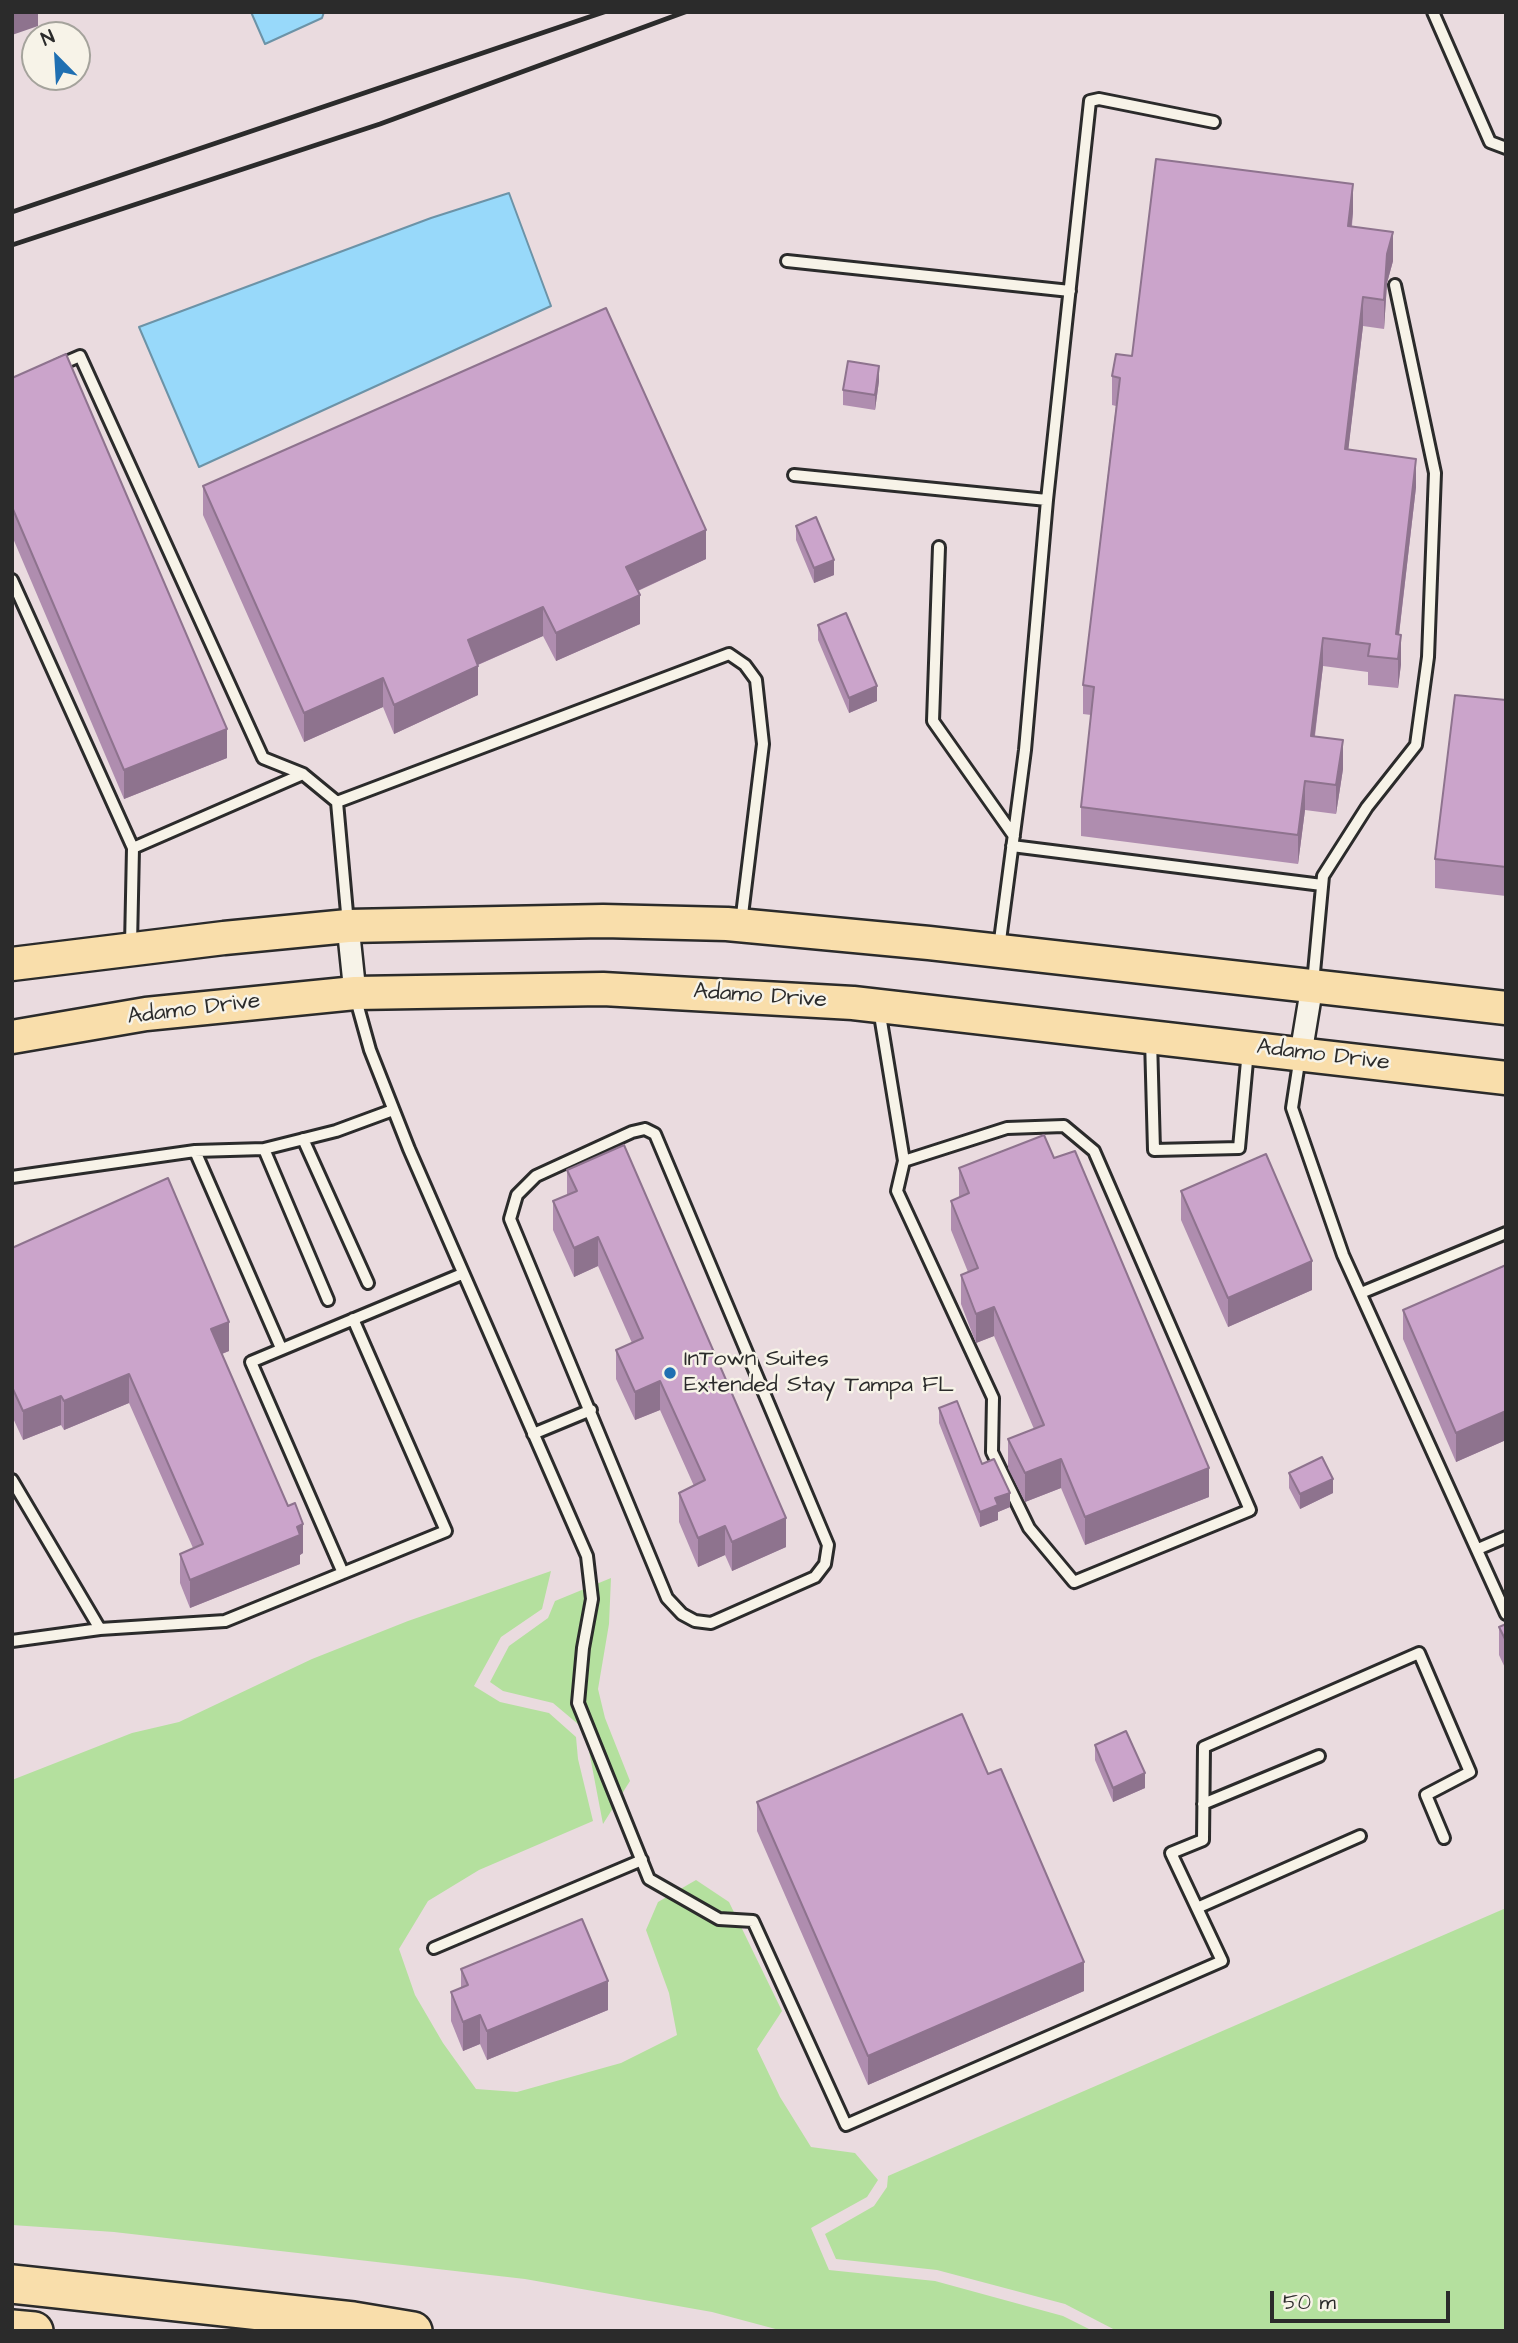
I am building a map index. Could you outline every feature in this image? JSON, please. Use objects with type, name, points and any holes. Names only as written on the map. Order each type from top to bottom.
[{"type":"highway","points":[[12,2284],[353,2321],[413,2331]]},
{"type":"highway","points":[[12,2329],[34,2331]]},
{"type":"main road","points":[[12,964],[131,948],[348,926],[603,921],[741,926],[998,951],[1506,1008]]},
{"type":"main road","name":"Adamo Drive","points":[[12,1037],[146,1014],[355,993],[603,989],[729,994],[878,1006],[1506,1078]]},
{"type":"street","points":[[348,926],[355,993]]},
{"type":"street","points":[[1301,1053],[1312,986]]},
{"type":"lane","points":[[1433,12],[1490,142],[1506,148]]},
{"type":"lane","points":[[998,951],[1026,740],[1047,500],[1090,102],[1099,99],[1214,122]]},
{"type":"lane","points":[[787,261],[1070,291]]},
{"type":"lane","points":[[1312,986],[1323,876],[1367,807],[1416,745],[1428,657],[1435,473],[1395,285]]},
{"type":"lane","points":[[46,370],[80,356],[263,758],[303,774],[337,802],[348,926]]},
{"type":"lane","points":[[794,475],[1047,500]]},
{"type":"lane","points":[[939,548],[933,720],[1013,841],[1322,885]]},
{"type":"lane","points":[[12,580],[133,848],[131,948]]},
{"type":"lane","points":[[337,802],[729,654],[745,665],[756,680],[763,744],[741,926]]},
{"type":"lane","points":[[133,848],[303,774]]},
{"type":"lane","points":[[355,993],[370,1050],[393,1110],[462,1274],[587,1556],[592,1599],[583,1648],[578,1703],[649,1879],[719,1919],[753,1921],[846,2125],[1222,1961],[1171,1853],[1203,1839],[1203,1747],[1419,1653],[1470,1772],[1426,1796],[1444,1838]]},
{"type":"lane","points":[[878,1006],[904,1161],[897,1191],[993,1398],[992,1452],[1029,1528],[1074,1582],[1250,1510],[1094,1151],[1064,1126],[1007,1128],[904,1161]]},
{"type":"lane","points":[[1150,1036],[1154,1150],[1238,1149],[1248,1047]]},
{"type":"lane","points":[[1301,1053],[1292,1108],[1343,1255],[1506,1614]]},
{"type":"lane","points":[[12,1177],[195,1151],[264,1149],[393,1110]]},
{"type":"lane","points":[[646,1129],[655,1134],[828,1545],[825,1564],[815,1577],[711,1623],[695,1621],[682,1614],[667,1598],[591,1410],[510,1219],[512,1205],[537,1176],[632,1132],[646,1129]]},
{"type":"lane","points":[[303,1139],[368,1283]]},
{"type":"lane","points":[[264,1149],[328,1300]]},
{"type":"lane","points":[[195,1151],[281,1348]]},
{"type":"lane","points":[[1361,1293],[1506,1233]]},
{"type":"lane","points":[[343,1573],[251,1362],[462,1274]]},
{"type":"lane","points":[[12,1641],[100,1629],[225,1621],[446,1531],[353,1319]]},
{"type":"lane","points":[[533,1434],[591,1410]]},
{"type":"lane","points":[[12,1480],[100,1629]]},
{"type":"lane","points":[[1478,1549],[1506,1536]]},
{"type":"lane","points":[[1203,1804],[1319,1756]]},
{"type":"lane","points":[[1196,1908],[1360,1836]]},
{"type":"lane","points":[[434,1948],[642,1860]]},
{"type":"green space","points":[[551,1571],[542,1609],[501,1637],[474,1686],[500,1702],[549,1713],[576,1737],[578,1759],[593,1821],[479,1870],[428,1901],[399,1949],[415,1995],[443,2043],[476,2089],[517,2092],[621,2063],[677,2035],[669,1993],[646,1930],[658,1902],[696,1880],[729,1902],[782,2011],[757,2049],[780,2097],[811,2147],[855,2153],[878,2180],[867,2197],[811,2228],[829,2270],[935,2281],[1063,2316],[1093,2331],[783,2331],[712,2312],[525,2279],[114,2232],[12,2225],[12,1780],[132,1733],[179,1722],[312,1659],[408,1621]]},
{"type":"green space","points":[[611,1578],[609,1624],[598,1689],[605,1718],[630,1781],[603,1824],[585,1730],[553,1703],[503,1691],[490,1682],[509,1646],[548,1618],[555,1601]]},
{"type":"green space","points":[[1506,1908],[1506,2331],[1117,2331],[1065,2304],[937,2270],[836,2259],[825,2234],[874,2206],[887,2187],[888,2176]]},
{"type":"water","points":[[251,12],[324,12],[322,18],[265,44]]},
{"type":"water","points":[[509,193],[551,306],[199,467],[139,327],[431,218]]},
{"type":"building","points":[[1156,159],[1353,184],[1348,226],[1393,232],[1387,254],[1384,300],[1363,297],[1345,449],[1416,459],[1396,634],[1401,635],[1398,659],[1368,656],[1370,644],[1323,638],[1311,736],[1343,740],[1336,785],[1305,781],[1298,835],[1081,807],[1094,687],[1083,685],[1120,378],[1112,376],[1116,354],[1132,356]]},
{"type":"building","points":[[606,308],[706,530],[626,567],[640,595],[556,633],[543,607],[468,640],[478,666],[394,705],[383,678],[304,713],[203,486]]},
{"type":"building","points":[[66,354],[227,729],[124,770],[12,507],[12,378]]},
{"type":"building","points":[[848,361],[879,366],[875,395],[843,390]]},
{"type":"building","points":[[816,517],[834,560],[814,568],[796,526]]},
{"type":"building","points":[[846,613],[877,686],[849,698],[818,625]]},
{"type":"building","points":[[1455,695],[1506,700],[1506,867],[1435,859]]},
{"type":"building","points":[[1044,1135],[1054,1158],[1075,1151],[1209,1468],[1085,1517],[1061,1459],[1025,1473],[1008,1439],[1044,1425],[994,1307],[976,1314],[961,1275],[978,1268],[951,1201],[969,1193],[959,1168]]},
{"type":"building","name":"InTown Suites Extended Stay Tampa FL","points":[[624,1145],[786,1518],[732,1542],[725,1526],[698,1538],[679,1493],[705,1480],[660,1381],[635,1392],[616,1350],[643,1338],[598,1237],[574,1248],[553,1201],[577,1191],[567,1170]]},
{"type":"building","points":[[1266,1154],[1312,1261],[1228,1298],[1181,1191]]},
{"type":"building","points":[[168,1178],[229,1322],[211,1329],[288,1506],[295,1503],[303,1524],[297,1527],[300,1535],[190,1580],[180,1554],[203,1544],[129,1374],[64,1401],[61,1396],[23,1411],[12,1387],[12,1248]]},
{"type":"building","points":[[1506,1265],[1506,1411],[1456,1433],[1403,1310]]},
{"type":"building","points":[[957,1401],[982,1464],[994,1459],[1010,1493],[995,1498],[998,1505],[980,1512],[939,1408]]},
{"type":"building","points":[[1322,1457],[1333,1479],[1300,1494],[1289,1473]]},
{"type":"building","points":[[1506,1624],[1506,1641],[1499,1627]]},
{"type":"building","points":[[962,1714],[988,1774],[1001,1769],[1084,1962],[868,2056],[757,1802]]},
{"type":"building","points":[[1126,1731],[1145,1773],[1113,1788],[1095,1745]]},
{"type":"building","points":[[582,1919],[608,1981],[487,2031],[480,2015],[463,2022],[451,1992],[468,1985],[461,1969]]},
{"type":"railway","points":[[12,212],[604,12]]},
{"type":"railway","points":[[12,245],[380,124],[685,12]]},
{"type":"place","name":"InTown Suites Extended Stay Tampa FL","points":[[670,1373]]}]
